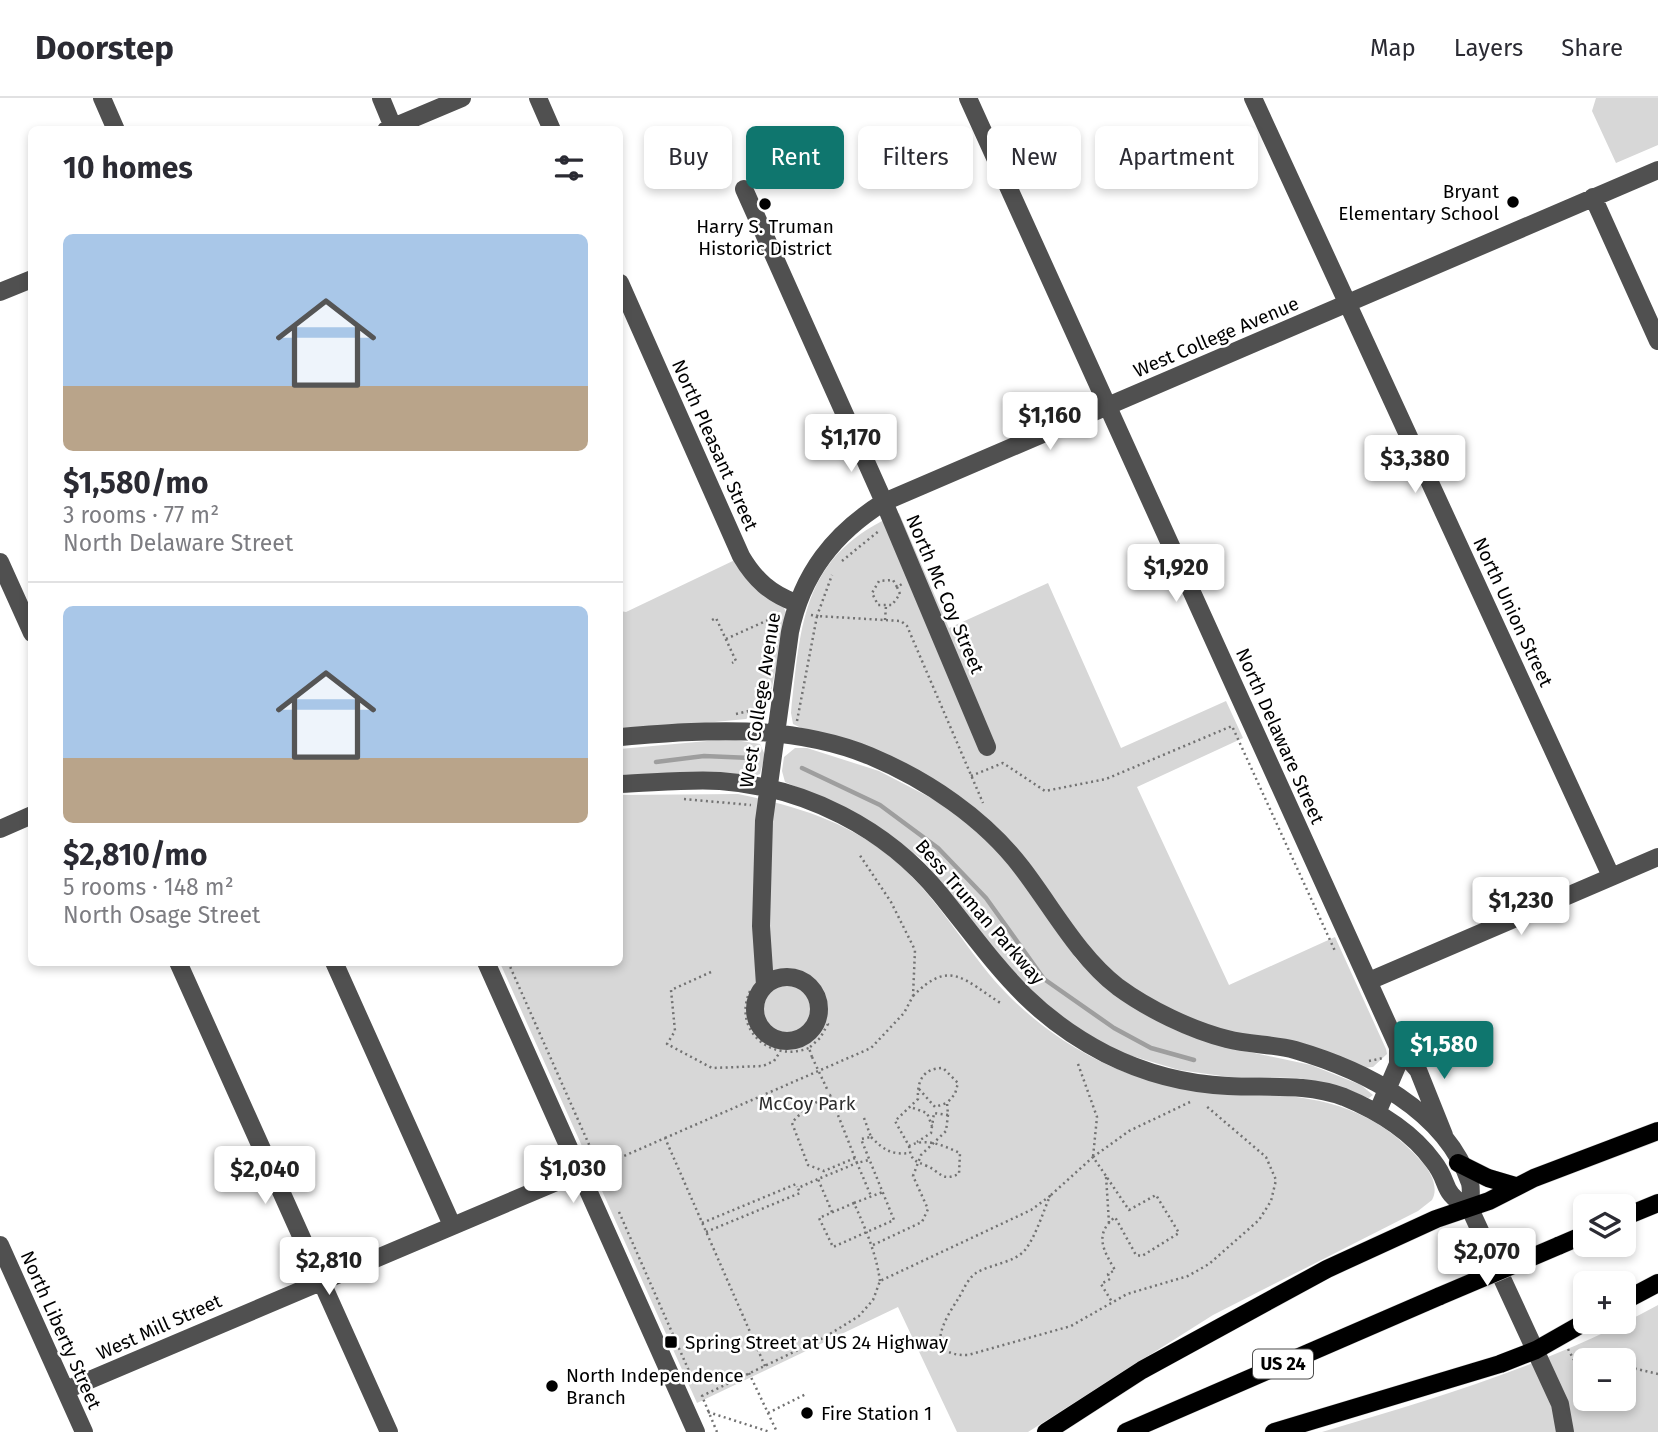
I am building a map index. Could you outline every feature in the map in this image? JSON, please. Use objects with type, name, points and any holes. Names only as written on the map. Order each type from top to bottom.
[{"type":"main road","points":[[1046,1432],[1142,1370],[1285,1290],[1414,1229],[1470,1209],[1515,1186],[1658,1131]]},
{"type":"main road","points":[[1458,1163],[1488,1178],[1515,1186]]},
{"type":"main road","points":[[1636,1212],[1658,1203]]},
{"type":"main road","name":"US 24","points":[[1126,1432],[1573,1240]]},
{"type":"main road","points":[[1636,1295],[1658,1283]]},
{"type":"main road","points":[[1274,1432],[1409,1393],[1536,1350],[1573,1329]]},
{"type":"street","points":[[102,98],[114,126]]},
{"type":"street","points":[[381,98],[397,126]]},
{"type":"street","points":[[400,126],[461,98]]},
{"type":"street","points":[[538,98],[550,126]]},
{"type":"street","name":"North Delaware Street","points":[[968,98],[1369,981],[1391,1052],[1418,1070],[1446,1141]]},
{"type":"street","name":"North Union Street","points":[[1253,98],[1611,876]]},
{"type":"street","name":"West College Avenue","points":[[759,985],[764,821],[795,610],[825,551],[857,519],[884,502],[1658,170]]},
{"type":"street","name":"North Mc Coy Street","points":[[744,189],[884,502],[987,747]]},
{"type":"street","points":[[1594,197],[1658,341]]},
{"type":"street","points":[[0,292],[28,281]]},
{"type":"street","name":"North Pleasant Street","points":[[623,290],[741,556],[760,582],[795,610]]},
{"type":"street","points":[[0,562],[28,624]]},
{"type":"street","points":[[623,737],[777,724],[868,755],[908,774],[951,801],[1020,865],[1092,963],[1117,986],[1147,1006],[1225,1039],[1292,1049],[1334,1063],[1389,1090],[1419,1112],[1446,1141],[1471,1184],[1470,1209],[1560,1404],[1565,1432]]},
{"type":"street","name":"Bess Truman Parkway","points":[[623,784],[720,781],[768,788],[835,810],[891,844],[939,892],[987,957],[1018,992],[1064,1029],[1107,1054],[1152,1073],[1191,1082],[1296,1087],[1341,1096],[1377,1113],[1410,1135],[1435,1163],[1450,1197],[1470,1209]]},
{"type":"street","points":[[0,829],[28,817]]},
{"type":"street","points":[[1369,981],[1658,857]]},
{"type":"street","points":[[180,966],[389,1432]]},
{"type":"street","points":[[336,966],[452,1225]]},
{"type":"street","points":[[488,966],[696,1432]]},
{"type":"street","points":[[785,977],[805,982],[818,998],[818,1019],[805,1036],[785,1041],[765,1033],[755,1014],[759,985],[785,977]]},
{"type":"street","points":[[1377,1113],[1398,1064],[1391,1052]]},
{"type":"street","name":"West Mill Street","points":[[66,1390],[580,1172]]},
{"type":"street","name":"North Liberty Street","points":[[0,1245],[84,1432]]},
{"type":"path","points":[[797,724],[824,591],[837,566],[888,525]]},
{"type":"path","points":[[893,580],[897,587],[900,594],[892,606],[878,606],[872,593],[879,581],[893,580]]},
{"type":"path","points":[[897,587],[905,583]]},
{"type":"path","points":[[885,620],[886,606]]},
{"type":"path","points":[[726,639],[795,610],[817,615],[901,621],[907,626],[986,809],[976,802]]},
{"type":"path","points":[[712,620],[716,618],[726,639],[736,661],[732,663]]},
{"type":"path","points":[[777,724],[797,719]]},
{"type":"path","points":[[971,776],[1003,763],[1045,791],[1057,789],[1130,771],[1232,726],[1337,957]]},
{"type":"path","points":[[680,799],[751,805]]},
{"type":"path","points":[[859,855],[891,902],[915,950],[913,996]]},
{"type":"path","points":[[510,966],[608,1187]]},
{"type":"path","points":[[711,972],[671,990],[675,1031],[667,1044],[712,1068],[763,1066],[774,1061],[780,1052]]},
{"type":"path","points":[[599,1167],[871,1048],[904,1013],[913,996],[928,981],[944,974],[960,978],[1002,1004]]},
{"type":"path","points":[[759,985],[746,1000],[746,1022],[761,1043],[780,1052],[791,1053],[809,1048],[820,1038],[828,1024],[818,1019]]},
{"type":"path","points":[[809,1048],[871,1196]]},
{"type":"path","points":[[1361,1056],[1369,1061],[1391,1052]]},
{"type":"path","points":[[1079,1064],[1097,1118],[1093,1157],[1129,1210],[1156,1195],[1179,1233],[1142,1256],[1136,1255],[1115,1217],[1109,1223],[1100,1241],[1115,1270],[1108,1274],[1110,1279],[1101,1284],[1112,1302]]},
{"type":"path","points":[[917,1087],[929,1105],[935,1107],[947,1103],[955,1094],[958,1083],[943,1068],[932,1068],[923,1075],[917,1087],[918,1099],[913,1107],[899,1114],[895,1121],[917,1164],[929,1167],[938,1177],[949,1178],[958,1174],[960,1153],[933,1143],[917,1142]]},
{"type":"path","points":[[830,1096],[816,1101],[810,1110],[797,1116],[792,1123],[808,1165],[824,1171],[855,1158]]},
{"type":"path","points":[[880,1281],[1031,1210],[1093,1157],[1129,1131],[1190,1102]]},
{"type":"path","points":[[873,1245],[922,1222],[928,1209],[913,1176],[920,1155],[946,1131],[947,1103]]},
{"type":"path","points":[[1050,1196],[1025,1250],[974,1274],[943,1323],[940,1335],[946,1352],[968,1355],[1071,1326],[1128,1294],[1188,1276],[1209,1264],[1259,1220],[1271,1201],[1276,1180],[1266,1157],[1205,1105]]},
{"type":"path","points":[[913,1107],[927,1114],[932,1126]]},
{"type":"path","points":[[909,1146],[931,1133],[934,1113],[948,1115]]},
{"type":"path","points":[[864,1118],[871,1137],[884,1150],[896,1155],[910,1153]]},
{"type":"path","points":[[871,1137],[860,1139],[883,1192],[894,1220],[833,1247],[819,1218],[883,1192]]},
{"type":"path","points":[[665,1138],[765,1366]]},
{"type":"path","points":[[797,1188],[869,1160]]},
{"type":"path","points":[[1106,1177],[1109,1223]]},
{"type":"path","points":[[818,1179],[832,1213]]},
{"type":"path","points":[[702,1223],[796,1184],[800,1193],[706,1232]]},
{"type":"path","points":[[717,1432],[702,1396],[859,1317],[873,1300],[880,1281],[873,1245],[854,1203]]},
{"type":"path","points":[[619,1212],[689,1371]]},
{"type":"path","points":[[1568,1349],[1573,1358]]},
{"type":"path","points":[[1636,1369],[1658,1374]]},
{"type":"path","points":[[749,1373],[777,1432]]},
{"type":"path","points":[[768,1413],[806,1394]]},
{"type":"path","points":[[708,1412],[769,1432]]},
{"type":"green space","points":[[1596,98],[1658,98],[1658,145],[1616,163],[1592,111]]},
{"type":"green space","points":[[899,513],[949,628],[1048,583],[1121,748],[1226,701],[1243,738],[1137,787],[1229,985],[1335,937],[1386,1049],[1387,1054],[1373,1067],[1362,1068],[1239,1037],[1158,1007],[1111,975],[984,816],[793,724],[791,713],[804,620],[825,570],[843,548],[867,530]]},
{"type":"green space","points":[[737,559],[782,604],[787,614],[769,702],[746,719],[623,731],[623,612]]},
{"type":"green space","points":[[729,739],[760,744],[765,755],[760,774],[749,778],[623,778],[623,749]]},
{"type":"green space","points":[[795,748],[807,748],[879,771],[933,799],[965,820],[1008,861],[1077,960],[1105,987],[1231,1048],[1311,1065],[1361,1085],[1373,1095],[1369,1098],[1300,1078],[1229,1077],[1179,1070],[1122,1053],[1095,1040],[1026,991],[923,860],[858,814],[785,782],[782,771],[784,757]]},
{"type":"green space","name":"McCoy Park","points":[[738,794],[805,812],[847,829],[886,853],[904,869],[1007,994],[1037,1021],[1069,1044],[1122,1071],[1163,1083],[1281,1095],[1318,1101],[1354,1112],[1389,1131],[1422,1162],[1433,1180],[1435,1190],[1432,1200],[1418,1211],[1213,1315],[1028,1432],[957,1432],[898,1307],[697,1403],[501,966],[623,966],[623,795]]},
{"type":"green space","points":[[1658,1305],[1658,1432],[1322,1432],[1494,1378],[1601,1334],[1636,1334],[1636,1317]]},
{"type":"waterway","points":[[656,762],[704,756],[751,758]]},
{"type":"waterway","points":[[802,768],[880,805],[938,848],[986,898],[1044,979],[1114,1028],[1151,1048],[1194,1060]]},
{"type":"place","name":"Bryant Elementary School","points":[[1513,202]]},
{"type":"place","name":"Harry S. Truman Historic District","points":[[765,204]]},
{"type":"place","name":"Spring Street at US 24 Highway","points":[[671,1342]]},
{"type":"place","name":"North Independence Branch","points":[[552,1386]]},
{"type":"place","name":"Fire Station 1","points":[[807,1413]]}]
